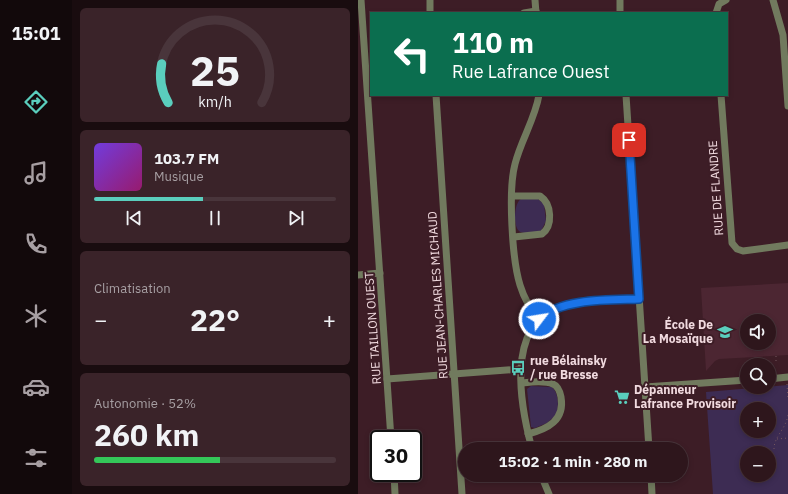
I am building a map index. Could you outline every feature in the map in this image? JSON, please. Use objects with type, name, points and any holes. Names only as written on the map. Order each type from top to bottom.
[{"type":"street","name":"RUE TAILLON OUEST","points":[[361,0],[390,430]]},
{"type":"street","points":[[430,0],[430,12]]},
{"type":"street","points":[[535,0],[536,12]]},
{"type":"street","points":[[620,0],[620,12]]},
{"type":"street","points":[[716,12],[718,6],[726,0]]},
{"type":"street","points":[[773,0],[782,30],[788,106]]},
{"type":"street","name":"RUE JEAN-CHARLES MICHAUD","points":[[436,96],[462,494]]},
{"type":"street","points":[[539,96],[536,108],[514,166],[512,196],[514,237],[520,284],[529,306],[539,319]]},
{"type":"street","points":[[626,96],[649,442]]},
{"type":"street","name":"RUE DE FLANDRE","points":[[721,96],[732,243],[737,249],[743,251],[788,245]]},
{"type":"street","points":[[512,196],[540,196],[547,203],[549,216],[548,228],[542,234],[514,237]]},
{"type":"street","points":[[358,275],[380,273]]},
{"type":"street","points":[[530,442],[521,369],[526,341],[531,330],[539,319],[548,312],[568,305],[639,299]]},
{"type":"street","points":[[387,379],[521,369]]},
{"type":"street","points":[[776,378],[787,377]]},
{"type":"street","points":[[645,387],[740,380]]},
{"type":"street","points":[[522,383],[553,384],[558,389],[561,396],[562,410],[557,419],[544,428],[528,434]]},
{"type":"street","points":[[394,482],[395,494]]},
{"type":"street","points":[[544,482],[549,494]]},
{"type":"street","points":[[651,482],[652,494]]},
{"type":"path","points":[[787,377],[788,400]]},
{"type":"path","points":[[774,446],[775,439],[788,420],[788,414]]},
{"type":"path","points":[[775,439],[788,438]]},
{"type":"shaded area","points":[[521,199],[538,199],[544,204],[546,221],[541,231],[523,233],[517,228],[515,214],[517,205]]},
{"type":"shaded area","name":"École De La Mosaïque","points":[[788,283],[788,355],[719,359],[715,361],[706,371],[701,288]]},
{"type":"shaded area","points":[[788,385],[788,494],[713,494],[706,392],[740,389],[740,394],[776,394],[776,386]]},
{"type":"shaded area","points":[[531,386],[552,387],[558,400],[556,415],[547,423],[535,428],[531,427],[527,389]]},
{"type":"place","name":"École De La Mosaïque","points":[[725,332]]},
{"type":"place","name":"rue Bélainsky / rue Bresse","points":[[518,368]]},
{"type":"place","name":"Dépanneur Lafrance Provisoir","points":[[622,397]]},
{"type":"route","points":[[539,319],[548,312],[568,305],[587,302],[639,299],[629,140]]}]
